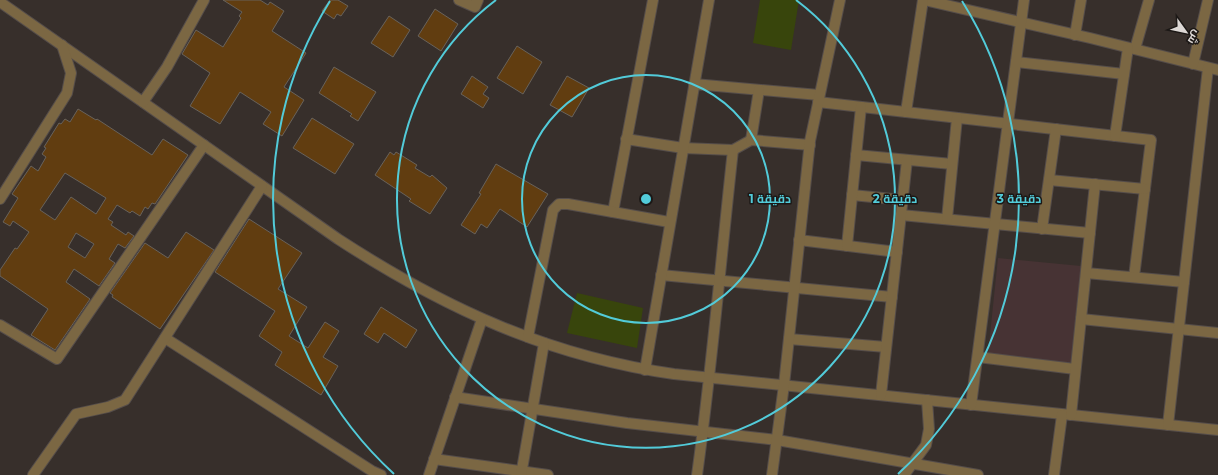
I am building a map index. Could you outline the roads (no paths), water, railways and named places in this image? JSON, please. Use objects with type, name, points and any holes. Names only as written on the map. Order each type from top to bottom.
[{"type":"street","points":[[143,102],[167,67],[204,0]]},
{"type":"street","points":[[459,0],[475,7],[478,0]]},
{"type":"street","points":[[612,212],[653,0]]},
{"type":"street","points":[[644,370],[709,0]]},
{"type":"street","points":[[772,475],[784,385],[810,145],[840,0]]},
{"type":"street","points":[[906,112],[924,0],[958,4],[1021,22],[1218,70]]},
{"type":"street","points":[[971,405],[1024,0]]},
{"type":"street","points":[[1075,35],[1081,0]]},
{"type":"street","points":[[1115,136],[1124,74],[1149,0]]},
{"type":"street","points":[[1193,64],[1208,0]]},
{"type":"street","points":[[0,2],[62,44],[338,239],[381,267],[418,288],[482,319],[544,343],[589,358],[644,370],[1218,430]]},
{"type":"street","points":[[0,199],[66,92],[71,73],[62,44]]},
{"type":"street","points":[[1016,62],[1124,74]]},
{"type":"street","points":[[1168,424],[1208,68]]},
{"type":"street","points":[[694,84],[759,90],[819,98],[861,107],[1151,140],[1134,277]]},
{"type":"street","points":[[751,140],[759,90]]},
{"type":"street","points":[[847,246],[861,107]]},
{"type":"street","points":[[947,219],[958,118]]},
{"type":"street","points":[[1042,229],[1056,129]]},
{"type":"street","points":[[626,139],[683,148],[733,150],[751,140],[810,145]]},
{"type":"street","points":[[0,325],[57,359],[204,145]]},
{"type":"street","points":[[697,475],[710,378],[718,280],[733,150]]},
{"type":"street","points":[[856,155],[952,164]]},
{"type":"street","points":[[881,395],[907,160]]},
{"type":"street","points":[[1049,180],[1145,189]]},
{"type":"street","points":[[1054,475],[1075,369],[1095,184]]},
{"type":"street","points":[[33,475],[76,414],[108,407],[125,400],[262,186]]},
{"type":"street","points":[[852,195],[903,200]]},
{"type":"street","points":[[528,337],[553,210],[559,204],[568,204],[669,222]]},
{"type":"street","points":[[901,215],[1090,233]]},
{"type":"street","points":[[799,240],[897,252]]},
{"type":"street","points":[[1086,273],[1184,282]]},
{"type":"street","points":[[660,275],[892,297]]},
{"type":"street","points":[[429,475],[482,319]]},
{"type":"street","points":[[1081,319],[1218,333]]},
{"type":"street","points":[[165,338],[314,435],[381,475]]},
{"type":"street","points":[[789,339],[886,347]]},
{"type":"street","points":[[521,473],[544,343]]},
{"type":"street","points":[[978,357],[1075,369]]},
{"type":"street","points":[[455,398],[703,432],[777,440],[912,462],[978,475]]},
{"type":"street","points":[[904,475],[912,462],[926,445],[929,429],[927,400]]},
{"type":"street","points":[[434,458],[521,473],[548,475]]}]
